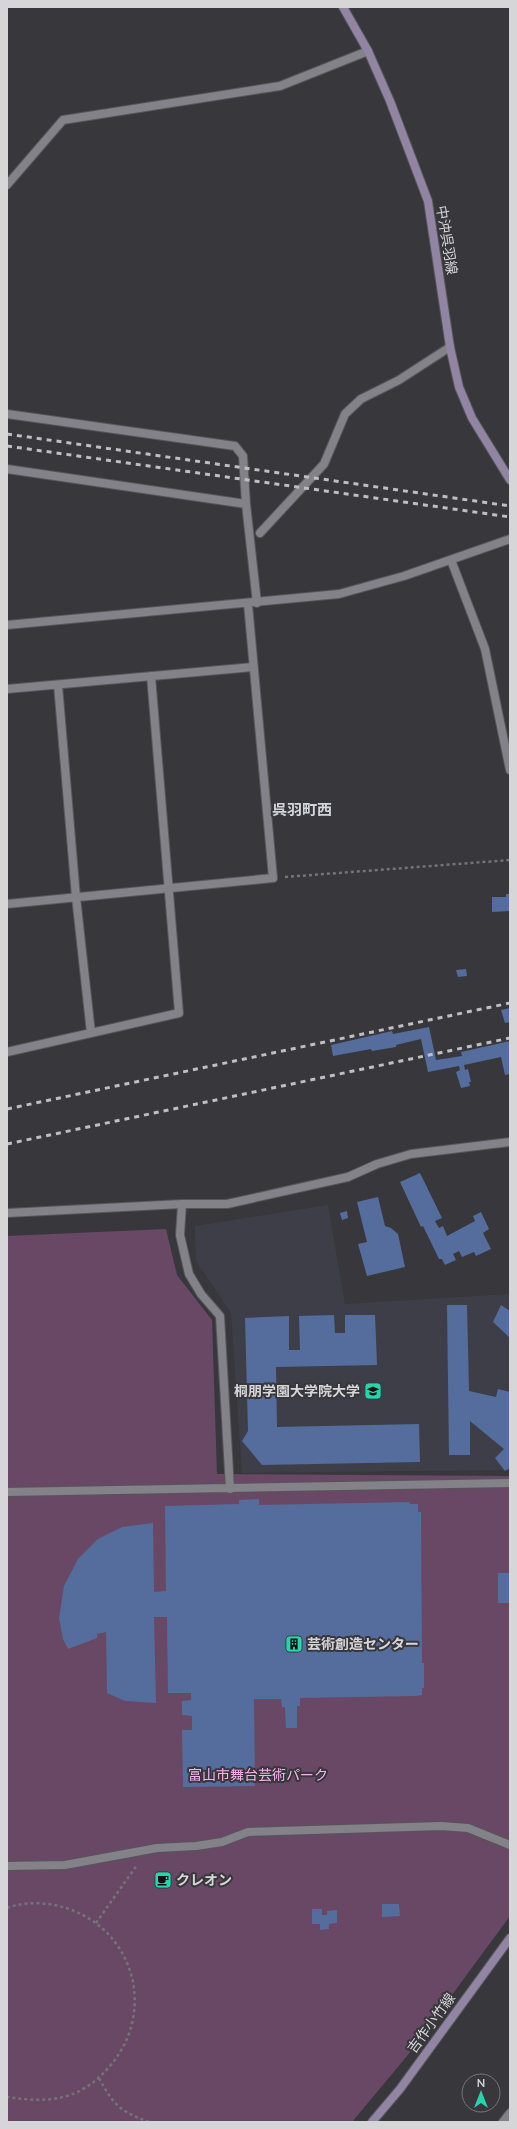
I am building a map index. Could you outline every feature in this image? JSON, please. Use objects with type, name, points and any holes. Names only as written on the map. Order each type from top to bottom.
[{"type":"main road","name":"中沖呉羽線","points":[[343,7],[368,51],[390,101],[428,201],[450,347],[459,387],[472,418],[510,480]]},
{"type":"main road","name":"吉作小竹線","points":[[372,2122],[400,2089],[510,1938]]},
{"type":"street","points":[[7,185],[63,120],[280,86],[368,51]]},
{"type":"street","points":[[260,533],[324,464],[345,414],[361,399],[399,380],[450,347]]},
{"type":"street","points":[[7,414],[235,446],[243,456],[246,504],[257,603]]},
{"type":"street","points":[[7,469],[246,504]]},
{"type":"street","points":[[7,625],[248,604],[339,594],[452,560],[510,539]]},
{"type":"street","points":[[452,560],[485,650],[510,770]]},
{"type":"street","points":[[7,904],[273,878],[248,604]]},
{"type":"street","points":[[7,690],[253,667]]},
{"type":"street","points":[[7,1052],[179,1013],[151,676]]},
{"type":"street","points":[[58,685],[76,897],[91,1033]]},
{"type":"street","points":[[7,1214],[182,1204],[227,1204],[348,1177],[377,1164],[411,1154],[510,1142]]},
{"type":"street","points":[[182,1204],[180,1235],[189,1274],[201,1294],[220,1316],[230,1489]]},
{"type":"street","points":[[7,1492],[510,1483]]},
{"type":"street","points":[[7,1866],[65,1865],[146,1850],[196,1846],[222,1842],[248,1832],[441,1826],[468,1828],[510,1845]]},
{"type":"street","points":[[503,2122],[510,2113]]},
{"type":"path","points":[[273,878],[510,860]]},
{"type":"path","points":[[96,1923],[146,1850]]},
{"type":"path","points":[[7,1908],[18,1904],[51,1903],[82,1913],[109,1933],[127,1960],[136,1991],[134,2024],[121,2054],[100,2078],[71,2095],[38,2101],[7,2097]]},
{"type":"path","points":[[100,2078],[111,2101],[127,2114],[149,2122]]},
{"type":"shaded area","name":"桐朋学園大学院大学","points":[[328,1205],[345,1304],[510,1294],[510,1470],[242,1473],[231,1313],[196,1261],[195,1226]]},
{"type":"green space","name":"富山市舞台芸術パーク","points":[[166,1229],[177,1275],[212,1320],[217,1474],[510,1476],[510,1916],[407,2056],[352,2122],[7,2122],[7,1236]]},
{"type":"building","points":[[506,894],[510,894],[510,911],[492,912],[492,897],[506,897]]},
{"type":"building","points":[[466,969],[467,976],[458,977],[456,970]]},
{"type":"building","points":[[510,1008],[510,1022],[505,1023],[501,1010]]},
{"type":"building","points":[[429,1027],[436,1060],[462,1056],[461,1052],[510,1041],[510,1074],[505,1075],[501,1057],[464,1065],[465,1070],[468,1069],[471,1082],[469,1082],[470,1086],[461,1088],[456,1072],[460,1070],[459,1066],[428,1072],[421,1039],[396,1045],[396,1047],[372,1051],[371,1049],[333,1056],[331,1045],[392,1031],[393,1034]]},
{"type":"building","points":[[420,1173],[442,1218],[435,1221],[439,1228],[443,1226],[447,1236],[475,1221],[473,1216],[481,1212],[489,1229],[483,1233],[491,1249],[476,1256],[474,1252],[462,1257],[459,1251],[453,1254],[456,1260],[445,1265],[442,1259],[439,1259],[423,1226],[421,1227],[400,1182]]},
{"type":"building","points":[[378,1197],[385,1226],[391,1228],[398,1234],[405,1267],[367,1276],[358,1244],[367,1242],[357,1202]]},
{"type":"building","points":[[347,1211],[348,1218],[342,1220],[340,1213]]},
{"type":"building","points":[[447,1305],[467,1305],[469,1391],[496,1397],[498,1389],[510,1392],[510,1468],[505,1471],[495,1458],[504,1449],[470,1421],[470,1455],[449,1455]]},
{"type":"building","points":[[501,1305],[510,1311],[510,1338],[493,1322]]},
{"type":"building","points":[[334,1315],[335,1333],[345,1333],[345,1315],[375,1315],[377,1365],[276,1367],[277,1427],[419,1424],[420,1462],[262,1465],[242,1441],[248,1431],[245,1318],[289,1316],[289,1350],[300,1350],[299,1316]]},
{"type":"building","name":"芸術創造センター","points":[[259,1499],[259,1505],[410,1502],[410,1504],[418,1504],[418,1512],[421,1512],[422,1663],[424,1663],[424,1688],[422,1688],[422,1695],[415,1696],[300,1698],[300,1706],[297,1706],[297,1728],[286,1728],[285,1707],[282,1707],[281,1699],[254,1699],[255,1786],[183,1787],[182,1730],[192,1730],[192,1716],[182,1715],[182,1701],[191,1700],[191,1693],[168,1693],[167,1617],[154,1617],[156,1703],[125,1701],[107,1693],[106,1632],[97,1634],[97,1638],[68,1649],[63,1639],[59,1618],[64,1586],[78,1559],[98,1539],[122,1527],[153,1523],[154,1592],[166,1591],[165,1506],[239,1504],[239,1500]]},
{"type":"building","points":[[498,1573],[510,1573],[510,1603],[498,1603]]},
{"type":"building","points":[[382,1904],[399,1904],[400,1916],[382,1917]]},
{"type":"building","points":[[312,1909],[322,1909],[322,1915],[327,1915],[327,1911],[337,1910],[337,1923],[329,1924],[329,1929],[320,1930],[320,1924],[312,1924]]},
{"type":"railway","points":[[7,434],[510,506]]},
{"type":"railway","points":[[7,446],[510,517]]},
{"type":"railway","points":[[7,1109],[510,1003]]},
{"type":"railway","points":[[7,1144],[510,1038]]},
{"type":"place","name":"桐朋学園大学院大学","points":[[373,1391]]},
{"type":"place","name":"芸術創造センター","points":[[294,1644]]},
{"type":"place","name":"クレオン","points":[[163,1880]]},
{"type":"district","name":"呉羽町西","points":[[302,810]]}]
